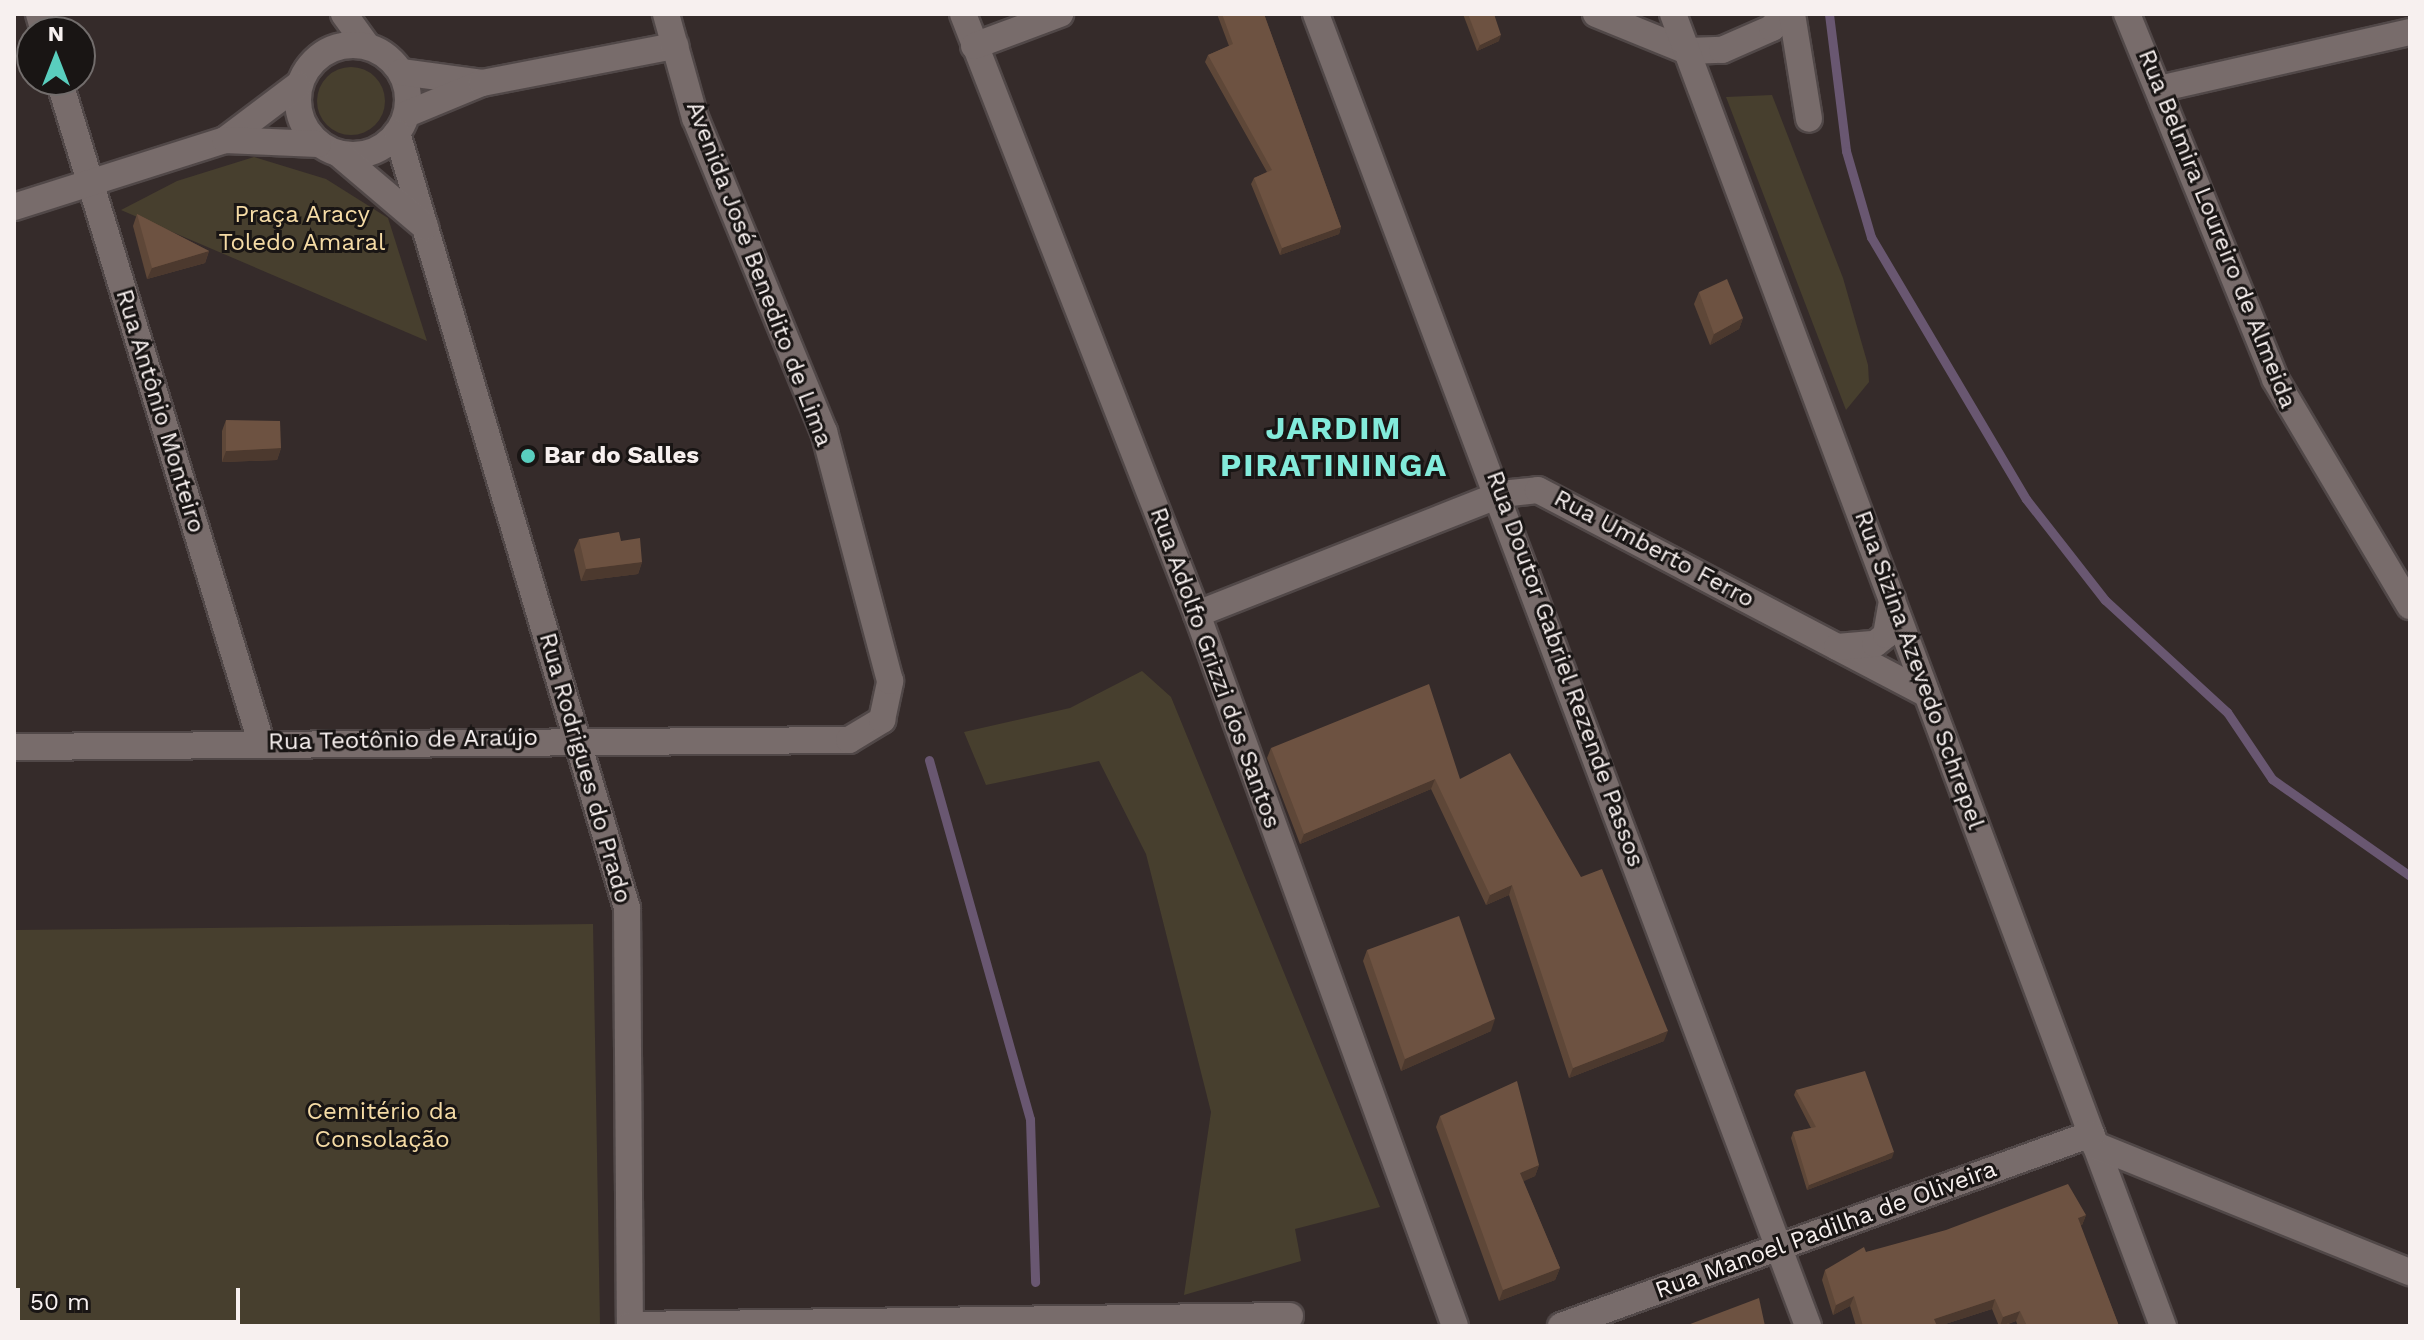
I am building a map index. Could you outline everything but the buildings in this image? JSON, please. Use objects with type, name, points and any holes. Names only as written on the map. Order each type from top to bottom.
[{"type":"street","points":[[344,14],[367,46],[401,72],[482,83]]},
{"type":"street","name":"Avenida José Benedito de Lima","points":[[666,14],[738,231],[824,432],[890,681],[882,720]]},
{"type":"street","name":"Rua Adolfo Grizzi dos Santos","points":[[963,14],[1197,614],[1455,1326]]},
{"type":"street","points":[[974,46],[1060,14]]},
{"type":"street","name":"Rua Doutor Gabriel Rezende Passos","points":[[1316,14],[1501,494],[1808,1326]]},
{"type":"street","points":[[1596,14],[1687,51],[1722,50],[1772,28],[1783,14]]},
{"type":"street","name":"Rua Sizina Azevedo Schrepel","points":[[1673,14],[2163,1326]]},
{"type":"street","points":[[1792,14],[1809,119]]},
{"type":"street","name":"Rua Belmira Loureiro de Almeida","points":[[2127,14],[2163,88],[2275,379],[2410,606]]},
{"type":"street","points":[[2163,88],[2410,32]]},
{"type":"street","points":[[14,207],[89,179],[225,140],[298,85],[324,52],[367,46]]},
{"type":"street","points":[[225,140],[371,151],[402,124],[482,83],[675,46]]},
{"type":"street","points":[[401,72],[402,124]]},
{"type":"street","points":[[298,85],[304,128],[425,227]]},
{"type":"street","name":"Rua Antônio Monteiro","points":[[64,96],[261,742]]},
{"type":"street","name":"Rua Rodrigues do Prado","points":[[402,124],[425,227],[627,908],[630,1325]]},
{"type":"street","name":"Rua Umberto Ferro","points":[[1197,614],[1501,494],[1557,494],[1927,694]]},
{"type":"street","points":[[1836,647],[1875,644],[1886,635],[1891,597]]},
{"type":"street","name":"Rua Teotônio de Araújo","points":[[14,747],[579,739],[849,740],[882,720]]},
{"type":"street","points":[[2093,1139],[2161,1175],[2410,1272]]},
{"type":"street","name":"Rua Manoel Padilha de Oliveira","points":[[1561,1326],[1778,1247],[2093,1139]]},
{"type":"street","points":[[2120,1211],[2135,1181],[2161,1175]]},
{"type":"street","points":[[630,1325],[1290,1316]]},
{"type":"green space","points":[[344,67],[358,67],[370,72],[380,82],[385,101],[380,120],[370,130],[358,135],[344,135],[332,130],[322,120],[317,108],[317,94],[322,82],[332,72]]},
{"type":"green space","points":[[1772,95],[1843,278],[1868,365],[1869,382],[1846,410],[1726,97]]},
{"type":"green space","name":"Praça Aracy Toledo Amaral","points":[[254,157],[326,179],[388,218],[427,341],[121,210],[177,181]]},
{"type":"green space","points":[[1142,671],[1171,697],[1380,1207],[1295,1229],[1301,1261],[1184,1295],[1211,1112],[1146,854],[1099,761],[986,785],[964,732],[1070,708]]},
{"type":"green space","name":"Cemitério da Consolação","points":[[593,924],[600,1326],[14,1326],[14,930]]},
{"type":"waterway","points":[[1829,14],[1846,151],[1871,237],[2026,499],[2105,600],[2227,712],[2272,779],[2410,876]]},
{"type":"waterway","points":[[929,760],[1030,1119],[1035,1282]]},
{"type":"place","name":"Bar do Salles","points":[[528,456]]},
{"type":"district","name":"JARDIM PIRATININGA","points":[[1334,448]]}]
